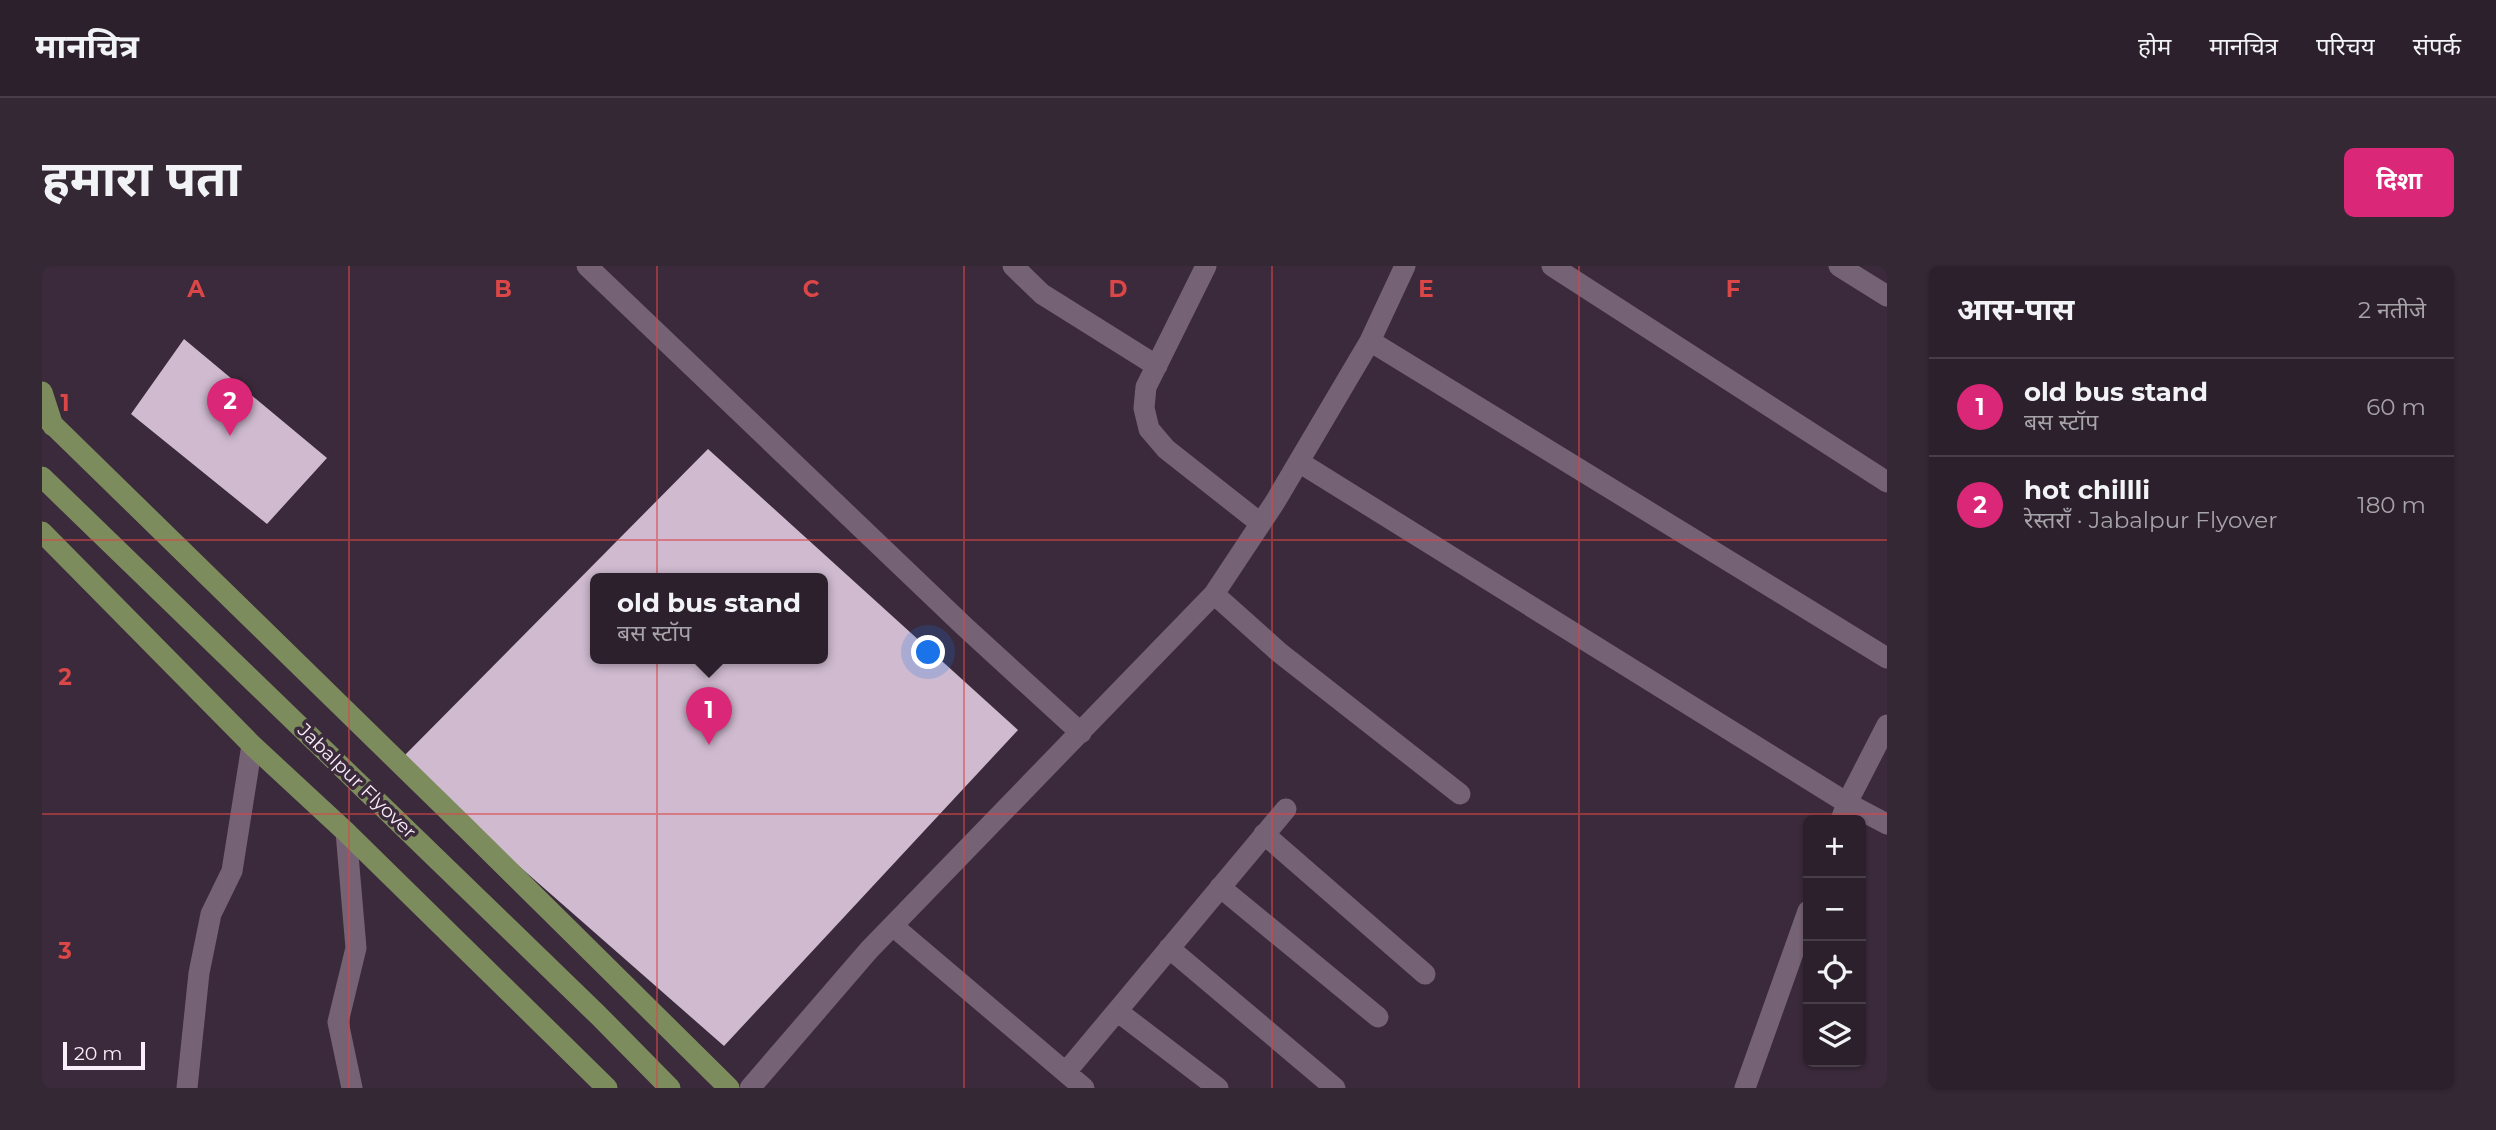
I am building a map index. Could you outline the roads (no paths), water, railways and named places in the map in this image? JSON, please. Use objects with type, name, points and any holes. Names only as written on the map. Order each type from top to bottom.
[{"type":"main road","points":[[42,392],[47,420],[333,697],[729,1088]]},
{"type":"main road","name":"Jabalpur Flyover","points":[[42,477],[598,1014],[670,1088]]},
{"type":"main road","points":[[42,533],[252,745],[346,832],[607,1088]]},
{"type":"street","points":[[587,266],[1081,733]]},
{"type":"street","points":[[1013,266],[1042,294],[1157,366]]},
{"type":"street","points":[[1206,266],[1146,387],[1144,408],[1149,429],[1166,449],[1260,523]]},
{"type":"street","points":[[750,1088],[869,950],[1214,594],[1299,462],[1370,341],[1405,266]]},
{"type":"street","points":[[1552,266],[1887,482]]},
{"type":"street","points":[[1839,266],[1887,296]]},
{"type":"street","points":[[1370,341],[1887,659]]},
{"type":"street","points":[[1299,462],[1844,812],[1887,824]]},
{"type":"street","points":[[1214,594],[1280,653],[1460,794]]},
{"type":"street","points":[[1844,812],[1887,725]]},
{"type":"street","points":[[187,1088],[199,973],[211,914],[232,871],[252,745]]},
{"type":"street","points":[[1066,1072],[1286,809]]},
{"type":"street","points":[[346,832],[356,948],[338,1022],[352,1088]]},
{"type":"street","points":[[1264,834],[1425,974]]},
{"type":"street","points":[[1220,887],[1378,1017]]},
{"type":"street","points":[[1745,1088],[1803,925]]},
{"type":"street","points":[[893,926],[1084,1088]]},
{"type":"street","points":[[1169,948],[1335,1088]]},
{"type":"street","points":[[1117,1010],[1219,1088]]},
{"type":"place","name":"hot chillli","points":[[230,436]]},
{"type":"place","name":"old bus stand","points":[[709,745]]}]
